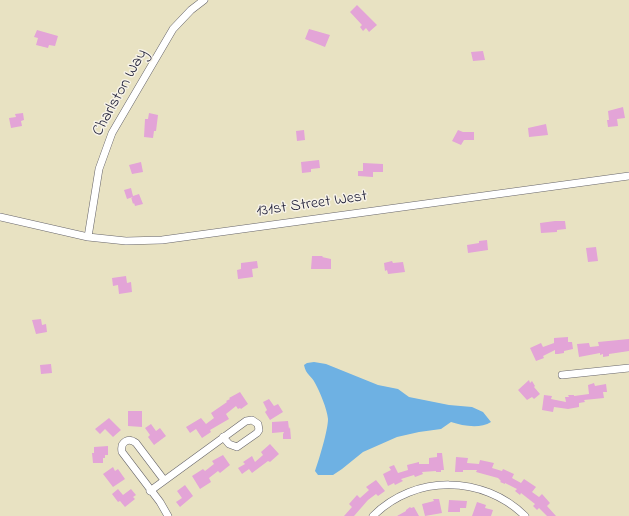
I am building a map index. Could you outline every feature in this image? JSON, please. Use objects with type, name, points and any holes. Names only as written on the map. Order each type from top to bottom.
[{"type":"street","name":"Charlston Way","points":[[88,237],[99,170],[112,133],[173,29],[190,10],[204,0]]},
{"type":"street","name":"131st Street West","points":[[0,217],[88,237],[126,241],[162,240],[629,176]]},
{"type":"street","points":[[562,375],[629,368]]},
{"type":"street","points":[[150,491],[164,480],[246,421],[252,420],[258,424],[257,433],[237,447],[229,444],[224,437]]},
{"type":"street","points":[[164,480],[136,443],[131,440],[124,442],[121,447],[122,452],[150,491],[160,502],[168,516]]},
{"type":"street","points":[[373,516],[387,504],[404,494],[425,487],[449,484],[473,487],[490,492],[511,504],[525,516]]},
{"type":"water","points":[[314,362],[326,364],[378,385],[398,389],[409,397],[449,405],[472,407],[483,412],[491,422],[482,426],[466,426],[451,422],[441,429],[397,437],[363,452],[333,475],[318,475],[315,471],[325,437],[328,419],[319,391],[306,371],[304,365]]},
{"type":"building","points":[[357,5],[377,25],[369,32],[366,28],[363,31],[360,27],[362,25],[350,12]]},
{"type":"building","points":[[309,29],[330,35],[325,47],[305,39]]},
{"type":"building","points":[[37,30],[58,36],[55,46],[49,45],[48,48],[36,45],[38,38],[34,37]]},
{"type":"building","points":[[483,51],[485,60],[473,61],[471,52]]},
{"type":"building","points":[[623,107],[625,118],[617,119],[618,126],[608,127],[608,111]]},
{"type":"building","points":[[23,113],[24,120],[21,121],[22,126],[11,128],[9,118],[16,117],[15,114]]},
{"type":"building","points":[[149,113],[158,115],[156,131],[154,131],[153,138],[144,137],[145,119],[148,119]]},
{"type":"building","points":[[546,124],[548,135],[529,137],[528,128]]},
{"type":"building","points":[[304,130],[305,140],[297,141],[296,131]]},
{"type":"building","points":[[458,130],[463,132],[474,132],[474,140],[464,140],[461,145],[452,141]]},
{"type":"building","points":[[319,160],[320,168],[311,169],[311,172],[302,173],[301,162]]},
{"type":"building","points":[[141,162],[143,172],[132,174],[129,165]]},
{"type":"building","points":[[363,163],[383,164],[383,172],[373,172],[373,177],[358,176],[358,171],[363,171]]},
{"type":"building","points":[[131,188],[133,196],[139,194],[143,204],[135,206],[131,198],[127,199],[124,190]]},
{"type":"building","points":[[565,221],[566,229],[557,230],[557,232],[541,233],[540,223]]},
{"type":"building","points":[[487,240],[488,250],[468,253],[467,245]]},
{"type":"building","points":[[596,247],[598,261],[588,262],[586,248]]},
{"type":"building","points":[[312,256],[323,256],[322,257],[331,259],[331,269],[311,269]]},
{"type":"building","points":[[257,261],[258,268],[252,269],[253,277],[238,279],[237,270],[241,269],[241,263]]},
{"type":"building","points":[[392,261],[393,263],[403,262],[405,272],[388,274],[387,270],[385,271],[384,263]]},
{"type":"building","points":[[126,276],[127,283],[131,282],[132,292],[119,294],[118,285],[113,286],[112,278]]},
{"type":"building","points":[[41,319],[42,325],[46,324],[47,332],[36,334],[32,320]]},
{"type":"building","points":[[568,337],[568,342],[572,342],[573,349],[558,354],[555,354],[555,350],[543,356],[544,358],[536,361],[530,348],[541,343],[543,347],[554,343],[554,338]]},
{"type":"building","points":[[629,339],[629,351],[609,354],[609,356],[603,357],[603,354],[600,355],[600,353],[579,357],[577,344],[589,343],[590,347],[599,346],[598,342]]},
{"type":"building","points":[[51,364],[52,373],[41,374],[40,365]]},
{"type":"building","points":[[529,380],[530,383],[532,381],[535,386],[534,387],[540,394],[534,399],[532,397],[527,400],[518,390]]},
{"type":"building","points":[[594,383],[595,386],[606,384],[607,392],[603,392],[604,398],[584,400],[585,402],[579,403],[579,407],[568,409],[554,407],[553,412],[542,410],[544,395],[552,396],[551,399],[566,402],[565,397],[569,397],[568,395],[574,396],[589,394],[588,385]]},
{"type":"building","points":[[240,392],[248,404],[241,409],[238,409],[236,406],[226,414],[229,419],[210,430],[211,432],[202,438],[196,429],[190,433],[186,427],[201,418],[206,424],[214,418],[211,413],[227,402],[226,401],[230,399],[229,398]]},
{"type":"building","points":[[269,399],[274,406],[278,404],[283,412],[270,420],[265,412],[267,410],[263,402]]},
{"type":"building","points":[[128,411],[142,411],[142,427],[128,426]]},
{"type":"building","points":[[109,418],[121,430],[113,437],[105,429],[100,434],[95,429]]},
{"type":"building","points":[[288,421],[291,439],[283,439],[284,432],[272,433],[272,422]]},
{"type":"building","points":[[151,424],[156,431],[160,428],[166,436],[154,445],[148,437],[150,435],[145,428]]},
{"type":"building","points":[[270,444],[279,454],[270,462],[268,461],[252,473],[249,469],[242,474],[238,468],[245,464],[243,462],[252,456],[255,462],[263,455],[261,452]]},
{"type":"building","points":[[108,446],[108,455],[105,455],[105,458],[103,458],[103,463],[93,463],[92,453],[94,453],[94,447]]},
{"type":"building","points":[[437,453],[442,453],[444,470],[441,470],[441,472],[422,472],[423,474],[401,479],[403,481],[395,485],[394,483],[388,486],[383,474],[391,470],[389,467],[394,465],[398,473],[408,470],[407,465],[419,462],[419,464],[429,464],[429,458],[437,457]]},
{"type":"building","points":[[223,455],[230,465],[220,473],[218,471],[209,478],[211,482],[200,489],[192,476],[203,469],[205,471],[214,464],[212,461]]},
{"type":"building","points":[[456,457],[468,458],[467,463],[479,464],[480,460],[494,463],[492,468],[502,471],[503,469],[514,474],[512,478],[521,483],[524,479],[536,487],[532,492],[539,497],[542,494],[550,503],[547,506],[556,516],[547,516],[539,508],[537,510],[533,506],[535,504],[521,493],[520,495],[515,491],[517,489],[500,482],[501,481],[498,478],[476,472],[477,470],[463,470],[463,472],[455,472]]},
{"type":"building","points":[[113,467],[115,471],[118,469],[125,479],[113,487],[103,474]]},
{"type":"building","points":[[376,480],[385,491],[378,496],[376,494],[368,500],[354,516],[344,516],[352,507],[349,504],[357,495],[360,498],[369,490],[366,487]]},
{"type":"building","points":[[185,485],[193,496],[180,507],[176,502],[182,498],[177,491]]},
{"type":"building","points":[[118,489],[123,495],[131,489],[136,495],[133,497],[135,499],[125,507],[120,501],[118,502],[112,494]]},
{"type":"building","points":[[433,499],[439,499],[442,513],[425,516],[422,504],[434,501]]},
{"type":"building","points":[[449,500],[467,501],[466,508],[460,508],[460,512],[448,512]]},
{"type":"building","points":[[477,502],[486,505],[485,508],[493,510],[491,516],[472,516]]},
{"type":"building","points":[[410,507],[414,507],[419,516],[397,516],[406,511]]}]
